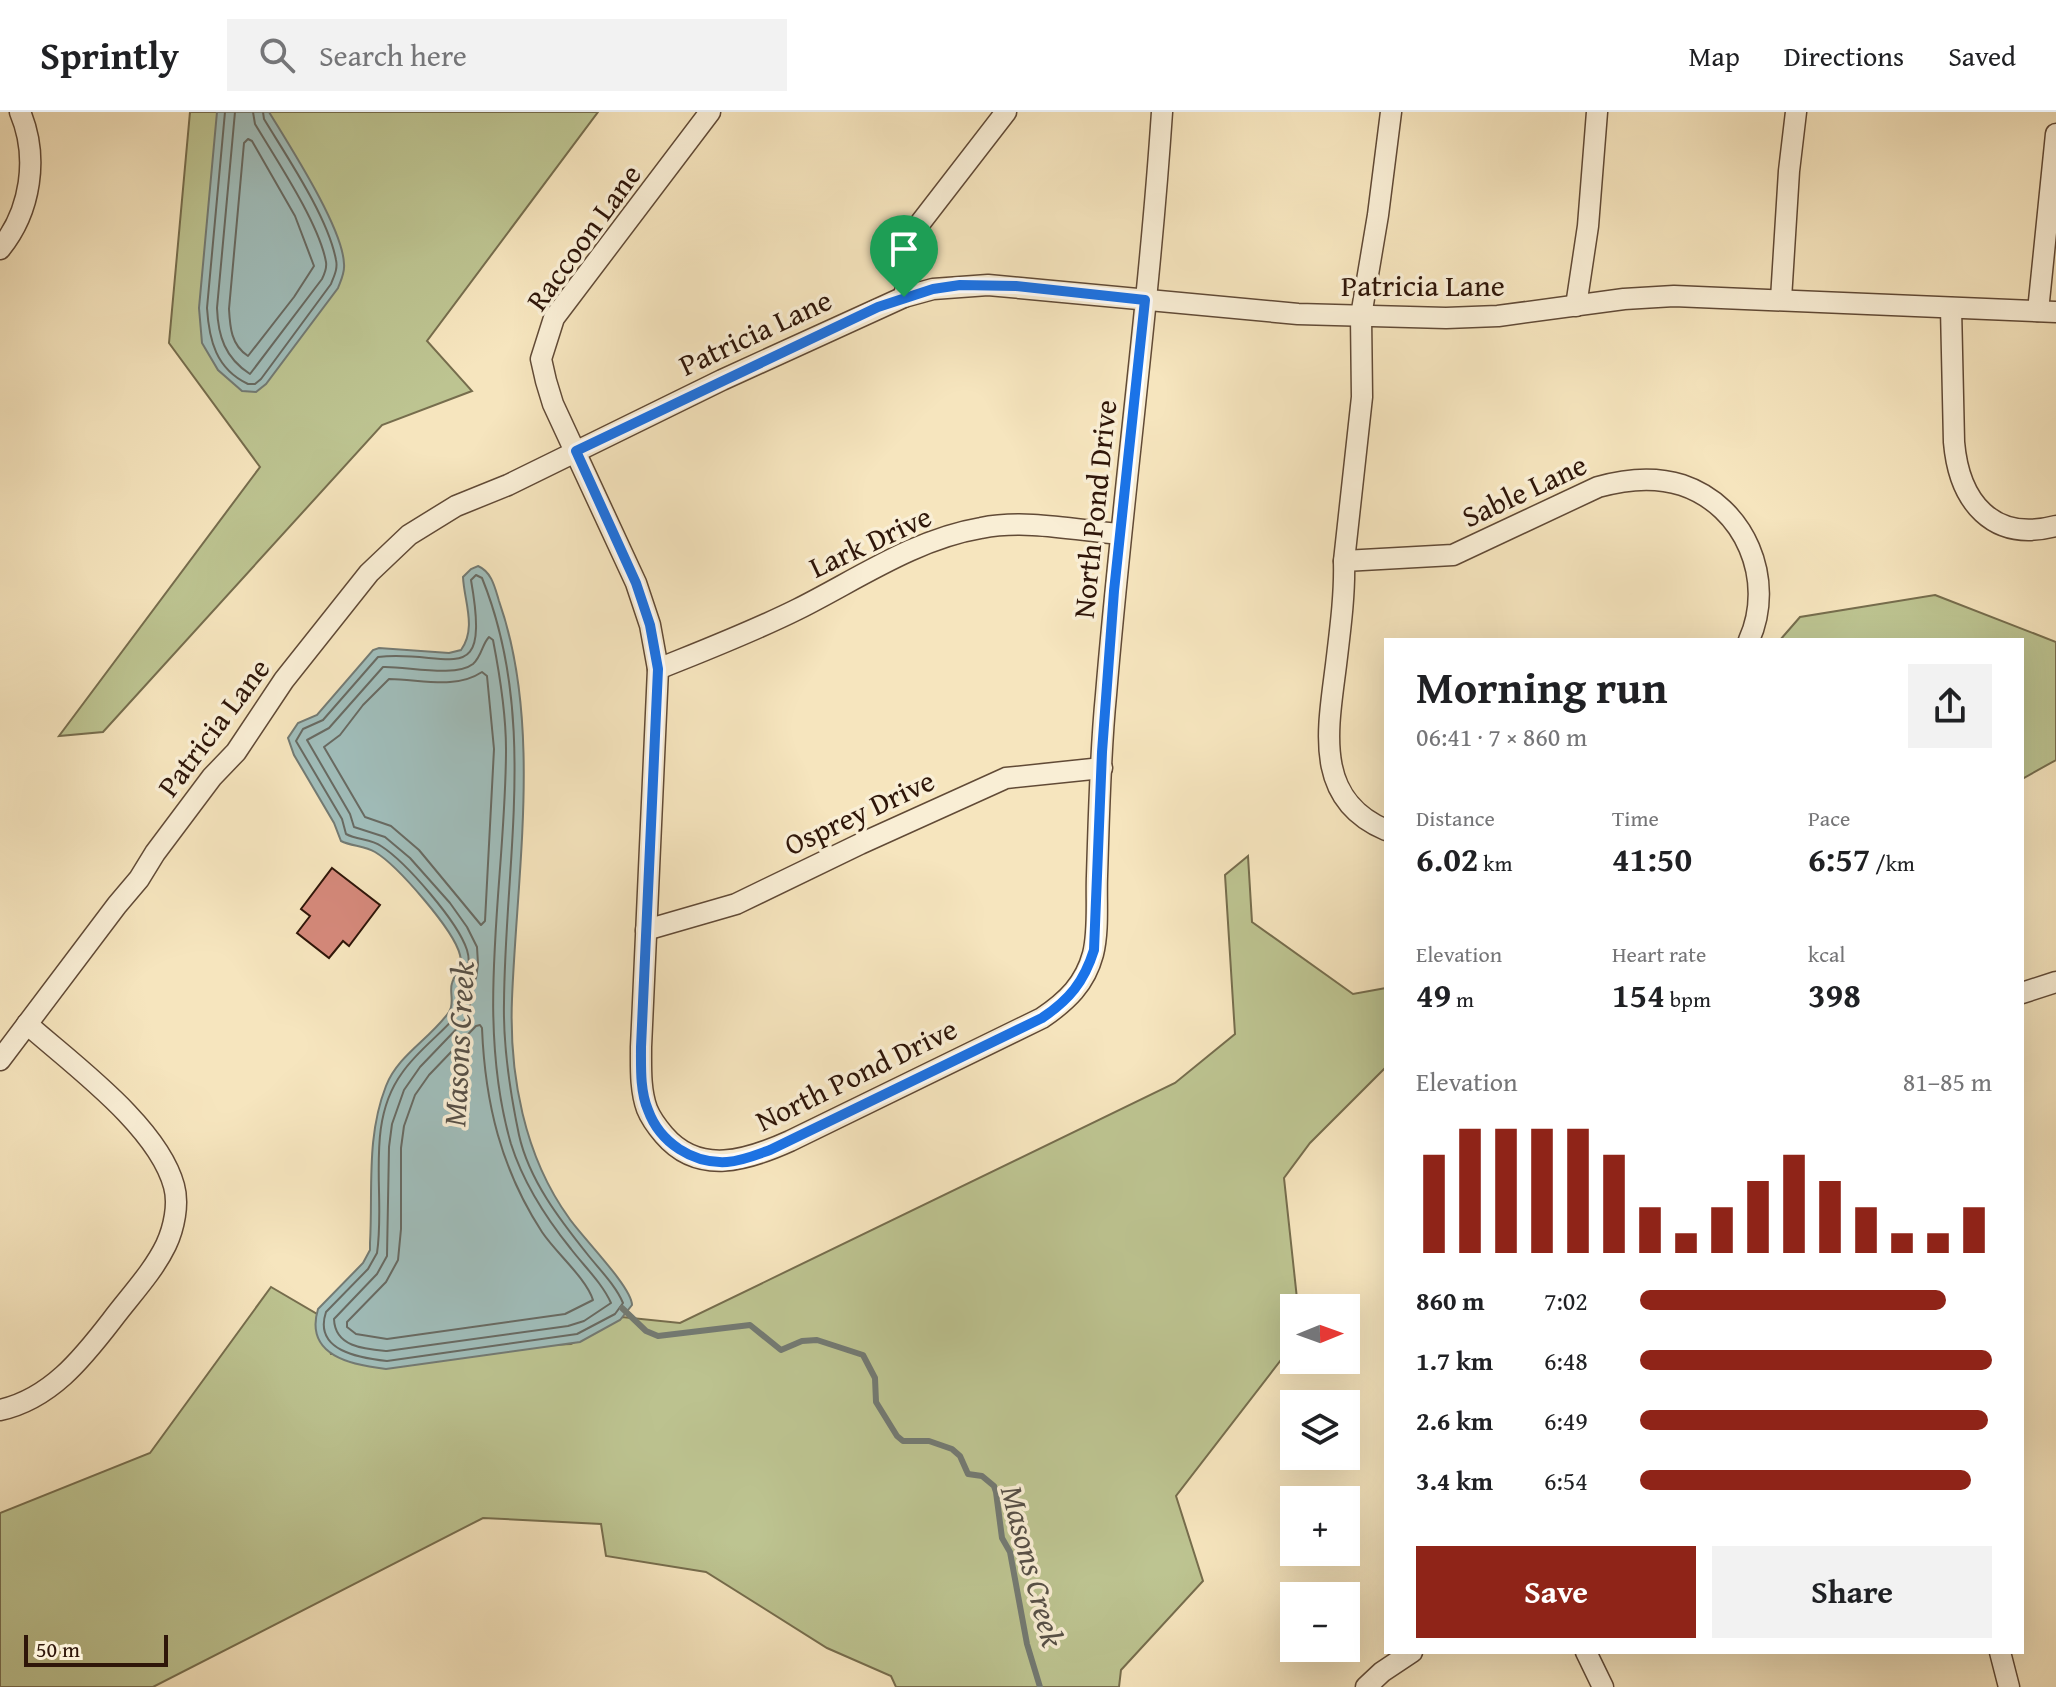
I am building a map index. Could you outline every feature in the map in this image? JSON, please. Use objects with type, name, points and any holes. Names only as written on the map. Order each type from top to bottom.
[{"type":"street","points":[[0,249],[18,221],[29,183],[29,144],[20,112]]},
{"type":"street","name":"Raccoon Lane","points":[[576,451],[553,404],[541,359],[554,318],[710,112]]},
{"type":"street","points":[[904,297],[915,236],[921,222],[1006,112]]},
{"type":"street","points":[[1145,300],[1162,112]]},
{"type":"street","points":[[1384,829],[1365,819],[1348,804],[1336,784],[1330,762],[1329,715],[1362,397],[1361,316],[1391,112]]},
{"type":"street","points":[[1576,306],[1588,226],[1597,112]]},
{"type":"street","points":[[1781,299],[1796,112]]},
{"type":"street","points":[[2047,311],[2056,134]]},
{"type":"street","name":"Patricia Lane","points":[[0,1060],[139,879],[210,779],[236,752],[284,680],[388,553],[432,519],[904,297],[933,289],[988,285],[1298,314],[1361,316],[1485,317],[1649,297],[1781,299],[2047,311]]},
{"type":"street","name":"North Pond Drive","points":[[576,451],[636,583],[650,625],[658,669],[641,1070],[645,1100],[653,1119],[671,1143],[688,1155],[709,1161],[730,1162],[770,1150],[1042,1018],[1076,991],[1087,972],[1094,950],[1105,698],[1145,300]]},
{"type":"street","points":[[1951,308],[1954,442],[1962,481],[1982,514],[2000,525],[2020,530],[2056,526]]},
{"type":"street","name":"Sable Lane","points":[[1344,561],[1453,555],[1598,487],[1639,479],[1660,480],[1698,491],[1729,515],[1741,530],[1753,556],[1759,584],[1756,624],[1750,638]]},
{"type":"street","name":"Lark Drive","points":[[658,669],[757,628],[919,548],[961,532],[1022,525],[1120,534]]},
{"type":"street","name":"Osprey Drive","points":[[646,930],[736,904],[1006,778],[1102,768]]},
{"type":"street","points":[[2024,992],[2056,982]]},
{"type":"street","points":[[0,1410],[19,1406],[53,1386],[97,1340],[165,1246],[176,1207],[174,1187],[167,1168],[145,1134],[117,1104],[27,1024]]},
{"type":"street","points":[[1366,1687],[1409,1654]]},
{"type":"street","points":[[1587,1654],[1603,1687]]},
{"type":"street","points":[[2001,1654],[2009,1687]]},
{"type":"green space","points":[[190,112],[598,112],[427,341],[472,391],[382,425],[103,732],[59,736],[260,467],[169,343]]},
{"type":"green space","points":[[1935,595],[2056,642],[2056,760],[2024,778],[2024,638],[1782,638],[1800,617]]},
{"type":"green space","points":[[1248,856],[1252,922],[1353,994],[1384,988],[1384,1069],[1310,1143],[1284,1178],[1296,1294],[1280,1294],[1280,1361],[1176,1496],[1203,1581],[1121,1670],[1119,1687],[896,1687],[891,1676],[827,1648],[706,1572],[606,1556],[601,1524],[483,1518],[153,1687],[0,1687],[0,1513],[150,1453],[271,1287],[317,1314],[331,1354],[571,1344],[622,1317],[680,1323],[1175,1083],[1235,1034],[1225,875]]},
{"type":"water","points":[[217,112],[269,112],[325,209],[335,230],[344,264],[338,288],[266,384],[256,392],[242,391],[218,370],[202,343],[199,308]]},
{"type":"water","points":[[478,566],[490,576],[496,591],[512,648],[520,697],[524,798],[512,1027],[522,1113],[530,1141],[554,1194],[575,1226],[624,1286],[632,1305],[620,1320],[580,1342],[386,1369],[346,1361],[324,1348],[316,1325],[318,1309],[363,1263],[370,1250],[373,1144],[380,1105],[398,1065],[449,1012],[452,1005],[451,986],[461,959],[447,930],[397,870],[375,852],[341,841],[334,823],[294,755],[288,738],[298,723],[317,715],[373,650],[449,653],[461,650],[466,642],[469,624],[463,577]]},
{"type":"building","points":[[332,868],[380,905],[349,946],[343,941],[329,958],[297,933],[310,916],[301,909]]},
{"type":"waterway","name":"Masons Creek","points":[[622,1308],[646,1331],[658,1336],[750,1325],[781,1350],[802,1341],[817,1340],[863,1355],[875,1378],[876,1402],[897,1436],[903,1441],[929,1441],[952,1449],[960,1456],[968,1474],[982,1476],[994,1486],[1002,1538],[1010,1552],[1027,1644],[1040,1687]]},
{"type":"route","points":[[960,285],[988,285],[1145,300],[1105,698],[1094,950],[1087,972],[1076,991],[1042,1018],[770,1150],[730,1162],[709,1161],[688,1155],[671,1143],[648,1110],[643,1091],[641,1047],[658,669],[650,625],[636,583],[576,451],[904,297],[960,285]]}]
